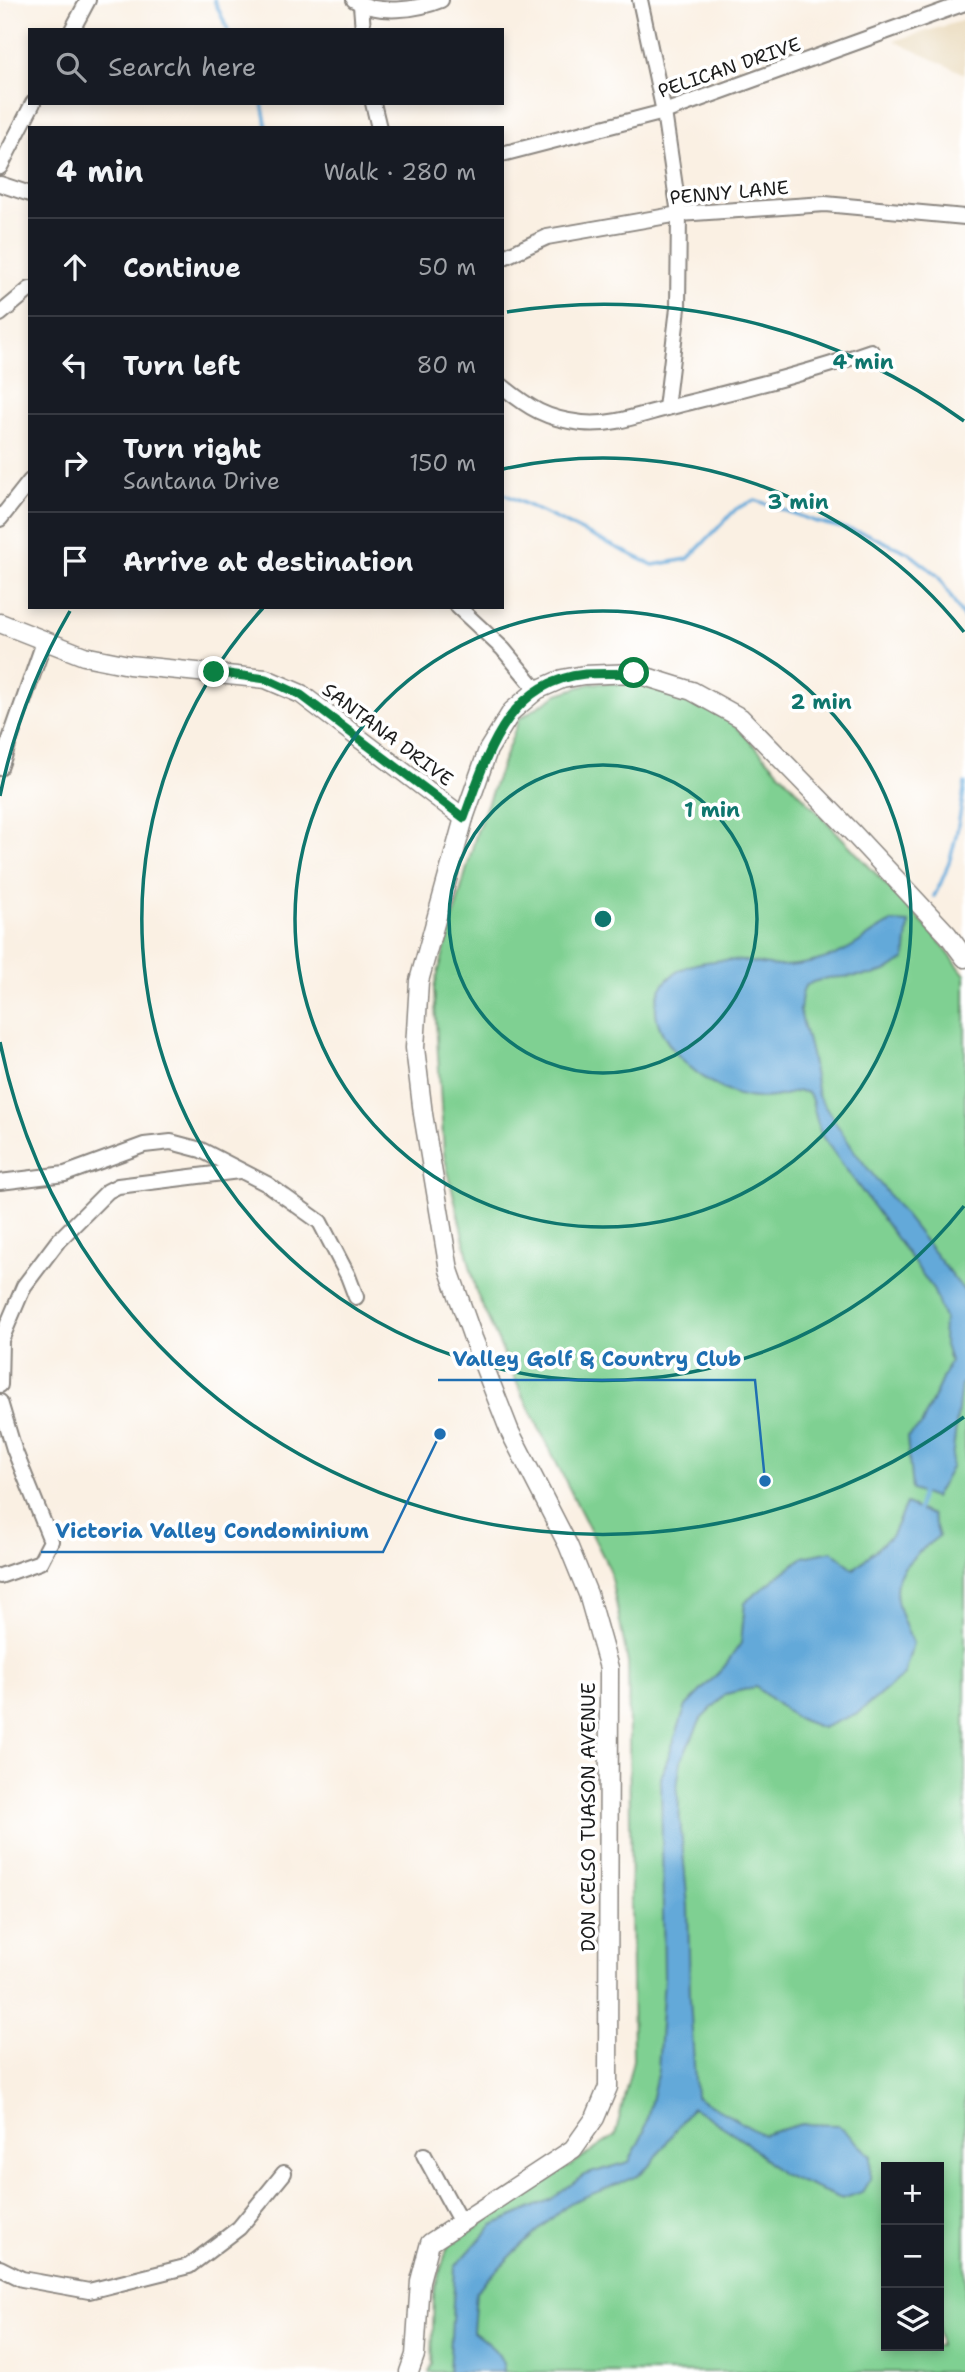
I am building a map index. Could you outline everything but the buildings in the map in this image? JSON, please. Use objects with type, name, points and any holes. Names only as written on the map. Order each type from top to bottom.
[{"type":"street","points":[[73,28],[88,0]]},
{"type":"street","points":[[363,28],[357,3],[385,9],[410,8],[441,0]]},
{"type":"street","points":[[640,0],[664,112],[679,214],[678,308],[666,408]]},
{"type":"street","name":"PELICAN DRIVE","points":[[504,153],[664,112],[965,3]]},
{"type":"street","points":[[0,167],[32,105]]},
{"type":"street","points":[[373,105],[379,126]]},
{"type":"street","points":[[0,184],[28,193]]},
{"type":"street","name":"PENNY LANE","points":[[504,257],[547,237],[679,214],[825,204],[965,218]]},
{"type":"street","points":[[0,314],[28,291]]},
{"type":"street","points":[[504,388],[538,414],[584,423],[638,418],[666,408],[830,365],[871,351]]},
{"type":"street","points":[[0,519],[28,484]]},
{"type":"street","points":[[460,609],[503,649],[537,690]]},
{"type":"street","name":"SANTANA DRIVE","points":[[0,623],[84,656],[129,665],[266,679],[301,695],[464,818]]},
{"type":"street","points":[[0,768],[44,642]]},
{"type":"street","name":"DON CELSO TUASON AVENUE","points":[[410,2372],[415,2355],[420,2281],[430,2243],[573,2149],[595,2118],[608,2087],[609,1668],[588,1594],[568,1545],[510,1432],[449,1270],[415,1048],[419,981],[464,818],[488,750],[512,711],[537,690],[562,679],[584,674],[634,673],[692,691],[741,718],[861,841],[964,954]]},
{"type":"street","points":[[0,1182],[65,1174],[144,1145],[171,1142],[201,1150],[267,1184],[320,1222],[356,1297]]},
{"type":"street","points":[[0,1385],[1,1340],[24,1286],[58,1241],[108,1191],[118,1186],[240,1170]]},
{"type":"street","points":[[0,1402],[14,1449],[51,1541],[40,1562],[0,1576]]},
{"type":"street","points":[[424,2155],[460,2221]]},
{"type":"street","points":[[0,2268],[22,2279],[89,2291],[189,2266],[240,2228],[284,2173]]},
{"type":"shaded area","points":[[965,18],[965,74],[894,41],[961,21]]},
{"type":"green space","points":[[592,683],[663,684],[734,724],[936,937],[965,975],[965,2372],[429,2372],[432,2364],[434,2291],[448,2246],[615,2136],[633,2060],[628,1663],[609,1568],[522,1394],[476,1292],[444,1154],[434,988],[477,831],[519,719],[558,694]]},
{"type":"water","points":[[892,922],[909,923],[905,959],[888,970],[873,975],[827,978],[813,982],[805,986],[800,1011],[818,1096],[855,1152],[965,1292],[965,1381],[961,1385],[951,1468],[934,1498],[912,1490],[907,1437],[921,1426],[950,1361],[943,1339],[944,1319],[933,1289],[822,1136],[809,1094],[799,1091],[773,1097],[747,1097],[708,1080],[688,1066],[672,1048],[661,1029],[656,1009],[660,990],[675,973],[690,966],[726,960],[780,966],[807,963],[843,951]]},
{"type":"water","points":[[906,1504],[932,1515],[939,1536],[910,1561],[897,1582],[899,1608],[913,1643],[904,1675],[858,1713],[822,1728],[794,1717],[756,1687],[726,1694],[701,1719],[681,1760],[677,1787],[688,1906],[696,2097],[763,2135],[801,2124],[838,2125],[871,2156],[870,2179],[862,2192],[842,2199],[781,2174],[742,2139],[692,2107],[651,2164],[638,2176],[569,2203],[476,2291],[473,2332],[498,2354],[504,2372],[449,2372],[455,2267],[493,2225],[552,2199],[584,2175],[629,2162],[644,2132],[658,2070],[664,1977],[661,1778],[686,1706],[724,1667],[741,1643],[745,1602],[803,1557],[832,1551],[854,1569],[892,1535]]},
{"type":"waterway","points":[[214,0],[227,28]]},
{"type":"waterway","points":[[262,105],[267,126]]},
{"type":"waterway","points":[[504,494],[653,565],[688,559],[736,509],[755,500],[817,522],[867,534],[909,553],[938,576],[965,620]]},
{"type":"waterway","points":[[934,896],[951,856],[965,783]]},
{"type":"waterway","points":[[918,1511],[922,1491]]},
{"type":"place","name":"Victoria Valley Condominium","points":[[440,1434]]},
{"type":"place","name":"Valley Golf & Country Club","points":[[765,1481]]},
{"type":"route","points":[[214,672],[266,679],[301,695],[464,818],[488,750],[512,711],[537,690],[562,679],[584,674],[634,673]]}]
